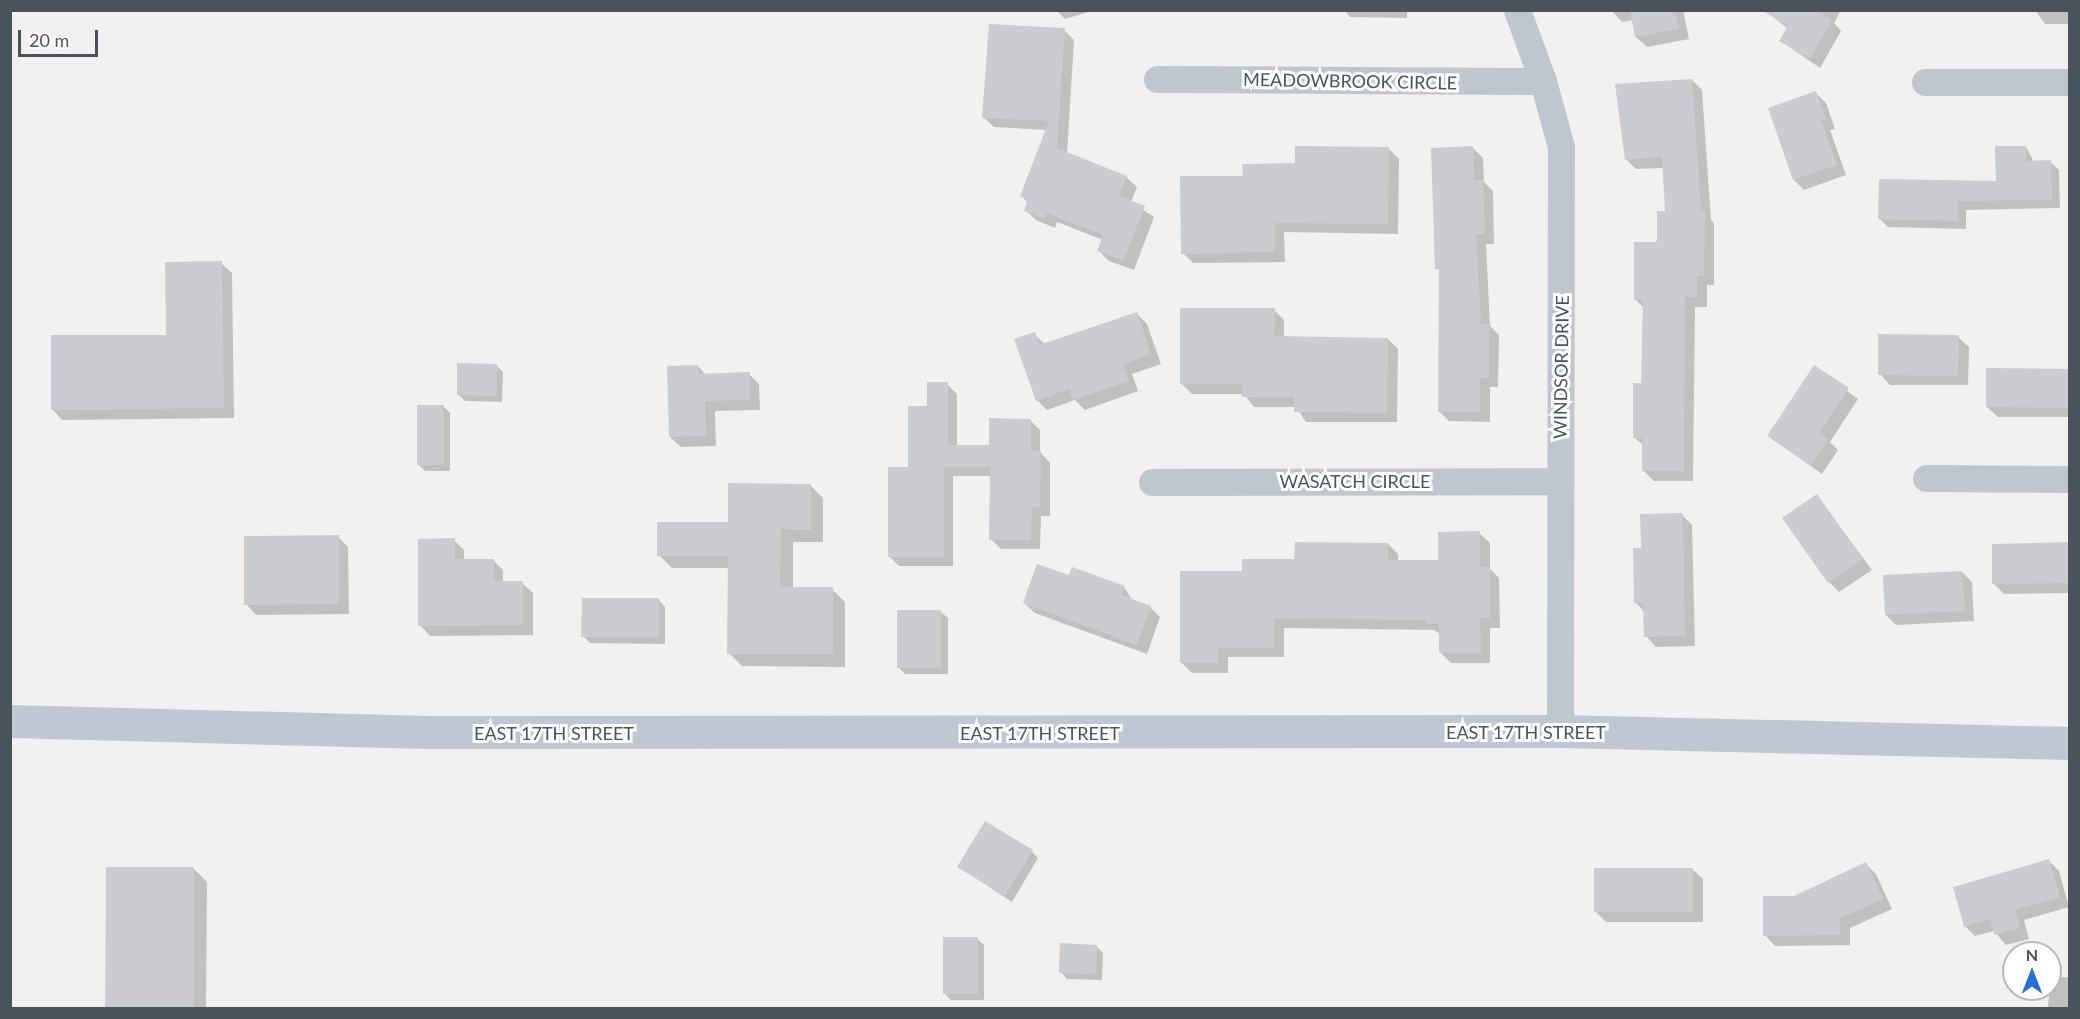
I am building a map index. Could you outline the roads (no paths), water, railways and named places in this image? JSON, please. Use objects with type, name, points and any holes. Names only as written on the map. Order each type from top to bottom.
[{"type":"main road","name":"EAST 17TH STREET","points":[[10,721],[449,732],[1560,731],[2070,744]]},
{"type":"street","name":"WINDSOR DRIVE","points":[[1517,10],[1543,81],[1561,147],[1563,258],[1557,481],[1560,731]]},
{"type":"street","name":"MEADOWBROOK CIRCLE","points":[[1158,79],[1543,81]]},
{"type":"street","points":[[1924,82],[2070,82]]},
{"type":"street","points":[[1926,478],[2070,479]]},
{"type":"street","name":"WASATCH CIRCLE","points":[[1152,482],[1557,481]]}]
